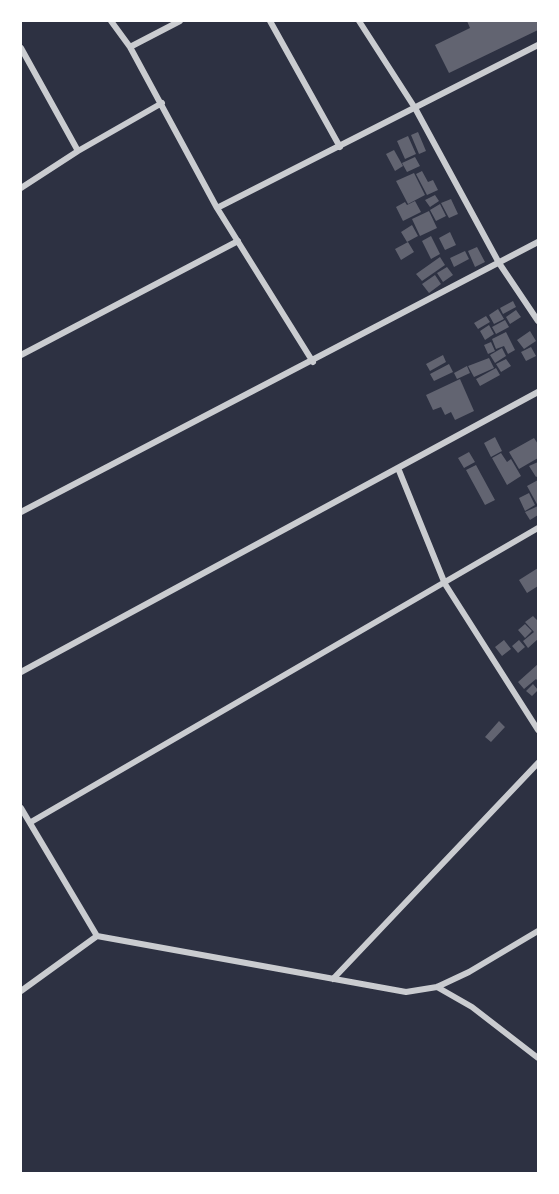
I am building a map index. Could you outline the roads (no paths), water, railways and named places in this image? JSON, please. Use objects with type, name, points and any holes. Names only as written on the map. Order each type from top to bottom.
[{"type":"street","points":[[111,21],[130,47],[218,208],[313,362]]},
{"type":"street","points":[[130,47],[180,21]]},
{"type":"street","points":[[270,21],[340,147]]},
{"type":"street","points":[[359,21],[415,108],[499,262],[538,321]]},
{"type":"street","points":[[218,208],[538,45]]},
{"type":"street","points":[[21,48],[78,151]]},
{"type":"street","points":[[21,188],[78,151],[162,103]]},
{"type":"street","points":[[21,355],[238,241]]},
{"type":"street","points":[[21,512],[313,362],[538,242]]},
{"type":"street","points":[[21,672],[538,392]]},
{"type":"street","points":[[398,468],[445,584],[538,730]]},
{"type":"street","points":[[31,822],[538,528]]},
{"type":"street","points":[[333,979],[538,763]]},
{"type":"street","points":[[21,807],[97,936]]},
{"type":"street","points":[[21,991],[97,936],[406,992],[437,987],[469,972],[538,932]]},
{"type":"street","points":[[437,987],[472,1007],[538,1058]]}]
